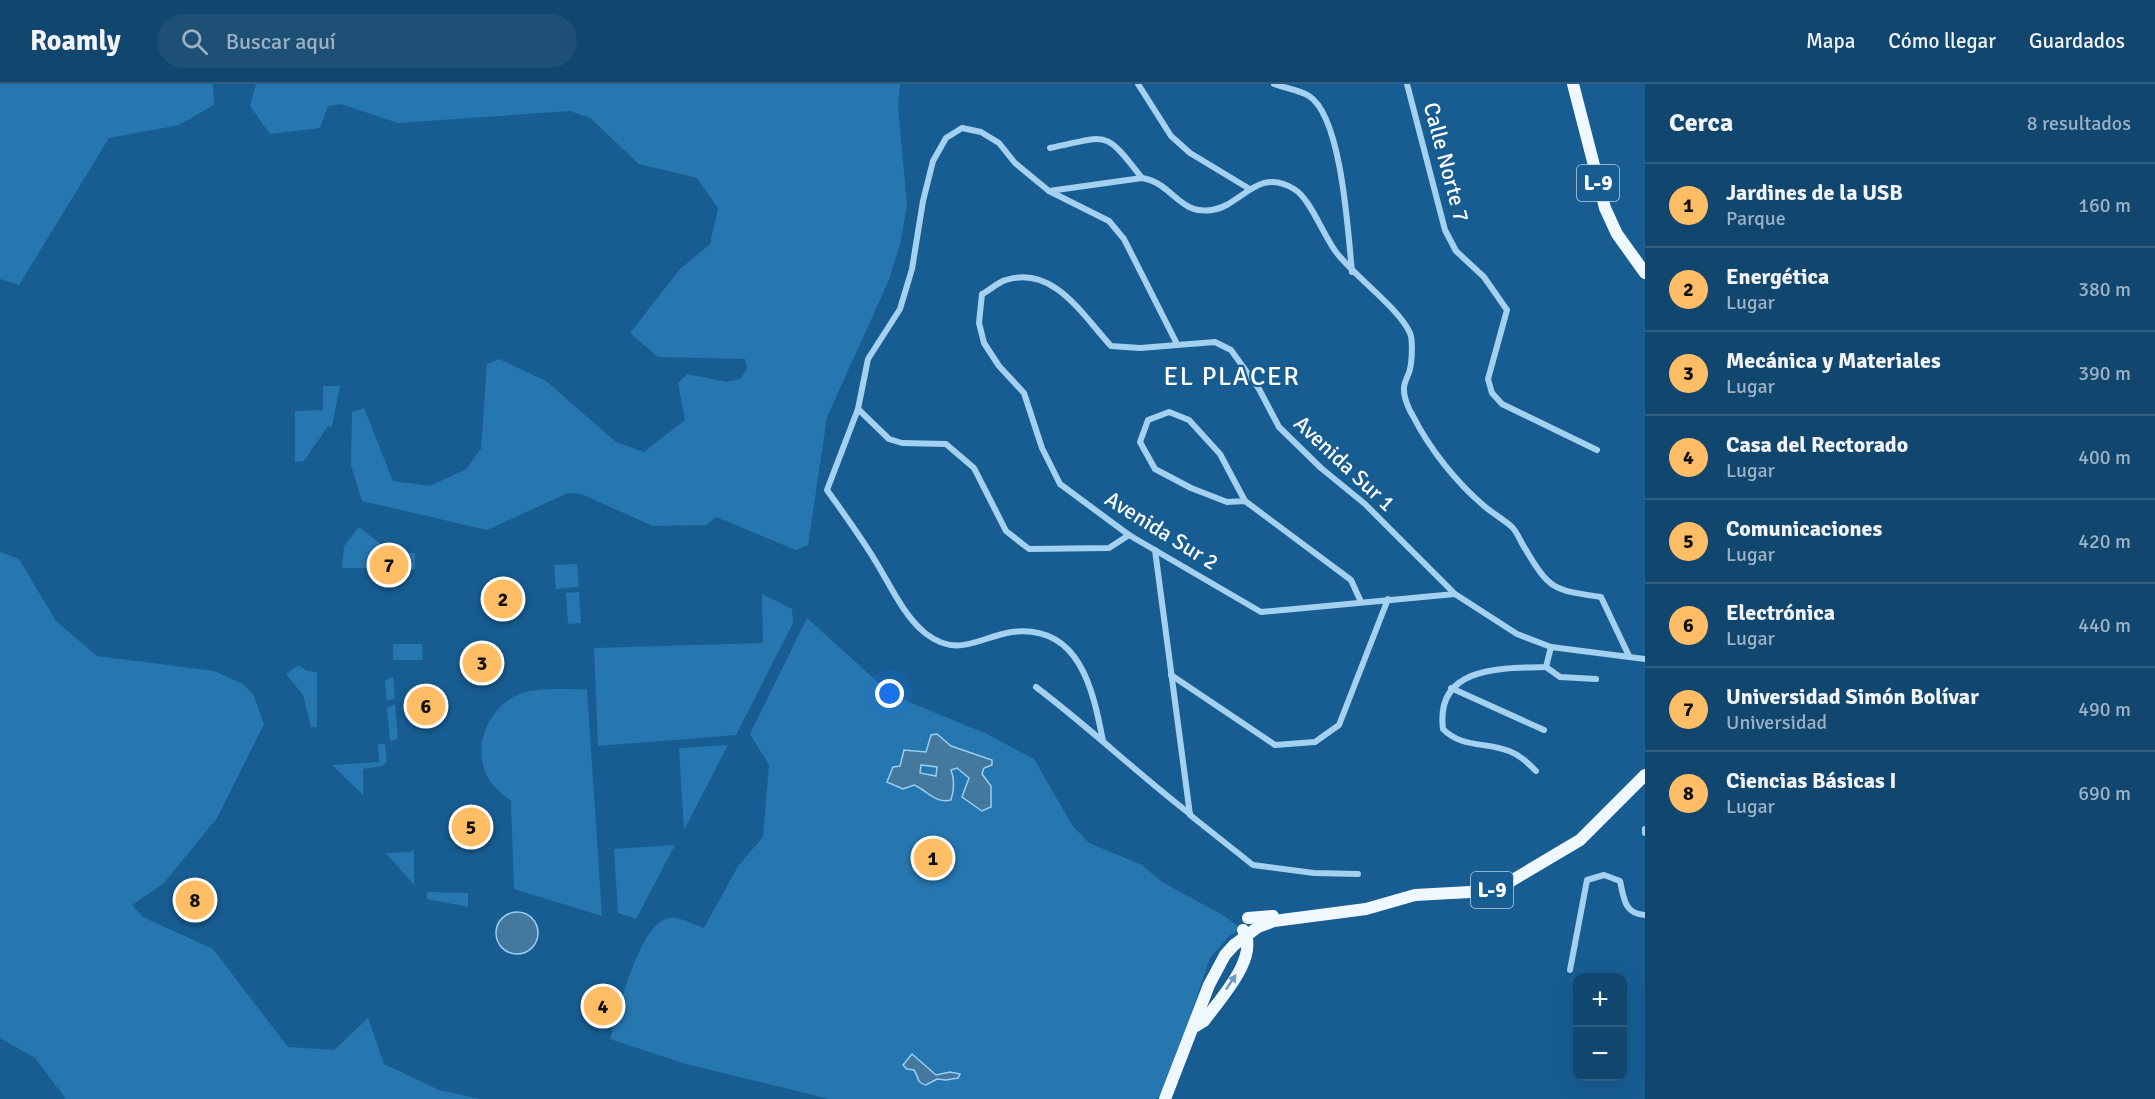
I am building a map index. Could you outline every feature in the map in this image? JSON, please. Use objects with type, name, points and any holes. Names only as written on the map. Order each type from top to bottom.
[{"type":"main road","name":"L-9","points":[[1573,84],[1605,208],[1617,234],[1645,273]]},
{"type":"main road","name":"L-9","points":[[1165,1099],[1195,1027],[1209,985],[1225,955],[1234,945],[1258,927],[1274,921],[1366,909],[1415,895],[1488,891],[1501,887],[1580,840],[1645,776]]},
{"type":"main road","points":[[1195,1027],[1204,1021],[1243,964],[1248,948],[1246,924],[1301,918]]},
{"type":"street","points":[[1138,84],[1171,136],[1184,147],[1248,188]]},
{"type":"street","points":[[1274,84],[1309,96],[1325,113],[1345,194],[1352,272]]},
{"type":"street","name":"Calle Norte 7","points":[[1407,84],[1445,230],[1456,251],[1484,278],[1507,310],[1488,379],[1492,393],[1502,404],[1597,450]]},
{"type":"street","points":[[1103,741],[1093,690],[1086,673],[1070,652],[1055,640],[1035,632],[1011,632],[959,646],[942,642],[925,633],[903,606],[827,490],[858,409],[868,359],[900,309],[912,269],[923,201],[933,160],[946,138],[962,129],[981,132],[999,143],[1015,163],[1049,191],[1109,221],[1124,238],[1177,344]]},
{"type":"street","points":[[1050,148],[1098,138],[1108,139],[1116,144],[1142,178]]},
{"type":"street","points":[[1049,191],[1142,178],[1156,180],[1181,205],[1195,210],[1213,210],[1231,204],[1248,188],[1272,182],[1294,188],[1306,199],[1324,236],[1352,272],[1394,311],[1411,334],[1411,367],[1404,389],[1412,416],[1448,469],[1482,504],[1514,528],[1543,579],[1561,591],[1601,597],[1629,656]]},
{"type":"street","name":"Avenida Sur 1","points":[[982,294],[1006,280],[1037,277],[1055,286],[1111,346],[1140,348],[1215,342],[1231,350],[1259,389],[1279,428],[1321,468],[1365,504],[1455,594],[1517,634],[1551,647],[1645,659]]},
{"type":"street","name":"Avenida Sur 2","points":[[982,294],[978,323],[984,343],[999,366],[1024,393],[1042,448],[1060,484],[1129,535],[1261,612],[1455,594]]},
{"type":"street","points":[[858,409],[889,439],[902,443],[946,444],[974,468],[1006,531],[1029,549],[1109,548],[1129,535]]},
{"type":"street","points":[[1245,501],[1227,502],[1191,488],[1155,469],[1140,442],[1148,420],[1169,412],[1189,420],[1220,454],[1245,501],[1351,580],[1361,602]]},
{"type":"street","points":[[1155,550],[1190,815]]},
{"type":"street","points":[[1171,675],[1275,745],[1315,742],[1339,725],[1388,599]]},
{"type":"street","points":[[1546,667],[1551,647]]},
{"type":"street","points":[[1536,771],[1522,758],[1509,751],[1452,738],[1443,729],[1442,720],[1451,688],[1480,672],[1509,668],[1546,667],[1560,676],[1596,679]]},
{"type":"street","points":[[1036,687],[1103,741],[1149,783],[1253,865],[1314,873],[1358,874]]},
{"type":"street","points":[[1451,688],[1544,730]]},
{"type":"street","points":[[1570,970],[1587,880],[1604,874],[1620,881],[1626,908],[1635,915],[1645,915]]},
{"type":"shaded area","points":[[0,84],[213,84],[214,105],[179,125],[109,138],[19,285],[0,279]]},
{"type":"shaded area","points":[[256,84],[900,84],[898,106],[907,206],[900,244],[889,280],[827,417],[808,545],[796,550],[716,517],[706,525],[653,526],[581,494],[568,493],[487,530],[362,501],[351,465],[352,412],[364,408],[393,481],[430,486],[466,469],[481,449],[487,364],[499,359],[546,381],[616,442],[644,452],[685,420],[678,383],[687,374],[727,382],[740,379],[747,369],[745,359],[658,357],[630,333],[680,269],[710,244],[718,208],[697,178],[639,164],[590,118],[570,111],[398,123],[341,104],[328,106],[320,128],[270,134],[250,106]]},
{"type":"shaded area","points":[[323,386],[340,386],[332,427],[328,426],[304,461],[295,462],[295,411],[323,410]]},
{"type":"shaded area","points":[[359,527],[392,553],[415,553],[415,569],[342,568],[344,546]]},
{"type":"shaded area","points":[[0,552],[19,559],[56,621],[97,656],[214,671],[243,684],[254,696],[264,724],[217,818],[164,883],[132,905],[143,917],[213,949],[288,1047],[334,1050],[368,1018],[384,1064],[439,1090],[481,1099],[66,1099],[35,1058],[0,1038]]},
{"type":"shaded area","points":[[577,564],[579,587],[556,589],[554,565]]},
{"type":"shaded area","points":[[579,592],[581,623],[568,624],[566,593]]},
{"type":"shaded area","points":[[762,594],[792,609],[793,623],[736,735],[598,746],[594,648],[763,643]]},
{"type":"shaded area","points":[[807,618],[892,695],[987,734],[1034,759],[1072,825],[1089,843],[1142,865],[1162,882],[1226,917],[1241,929],[1229,936],[1210,958],[1168,1083],[1157,1099],[829,1099],[686,1064],[610,1039],[632,970],[648,935],[658,923],[669,918],[682,919],[704,928],[738,866],[763,837],[769,765],[750,734]]},
{"type":"shaded area","points":[[393,644],[422,644],[423,660],[393,660]]},
{"type":"shaded area","points":[[299,665],[307,671],[317,672],[317,727],[311,727],[303,695],[286,674]]},
{"type":"shaded area","points":[[393,677],[395,699],[387,700],[385,680]]},
{"type":"shaded area","points":[[587,689],[602,916],[514,889],[511,801],[488,778],[483,766],[482,753],[486,728],[500,707],[510,699],[522,693],[537,690]]},
{"type":"shaded area","points":[[395,705],[398,739],[390,741],[387,707]]},
{"type":"shaded area","points":[[937,734],[951,746],[992,760],[992,765],[984,768],[982,774],[991,786],[991,807],[982,811],[962,797],[969,778],[957,768],[951,770],[954,785],[951,800],[940,800],[914,785],[903,789],[887,782],[893,767],[900,766],[904,750],[926,752],[931,735]],"holes":[[[921,765],[937,767],[936,776],[920,773]]]},
{"type":"shaded area","points":[[378,744],[385,744],[387,762],[382,766],[363,769],[363,795],[332,765],[379,762]]},
{"type":"shaded area","points":[[728,745],[684,830],[679,748]]},
{"type":"shaded area","points":[[675,845],[636,919],[618,913],[614,849]]},
{"type":"shaded area","points":[[414,848],[414,885],[386,853],[411,852]]},
{"type":"shaded area","points":[[427,892],[468,893],[468,907],[427,899]]},
{"type":"shaded area","points":[[517,912],[532,918],[538,933],[532,948],[517,954],[502,948],[496,933],[502,918]]},
{"type":"shaded area","points":[[912,1054],[936,1075],[950,1072],[960,1074],[958,1078],[937,1079],[926,1085],[923,1084],[914,1070],[907,1069],[903,1065]]},
{"type":"place","name":"Universidad Simón Bolívar","points":[[389,565]]},
{"type":"place","name":"Energética","points":[[503,599]]},
{"type":"place","name":"Mecánica y Materiales","points":[[482,663]]},
{"type":"place","name":"Electrónica","points":[[426,706]]},
{"type":"place","name":"Comunicaciones","points":[[471,827]]},
{"type":"place","name":"Jardines de la USB","points":[[933,858]]},
{"type":"place","name":"Ciencias Básicas I","points":[[195,900]]},
{"type":"place","name":"Casa del Rectorado","points":[[603,1006]]},
{"type":"district","name":"EL PLACER","points":[[1232,376]]}]
